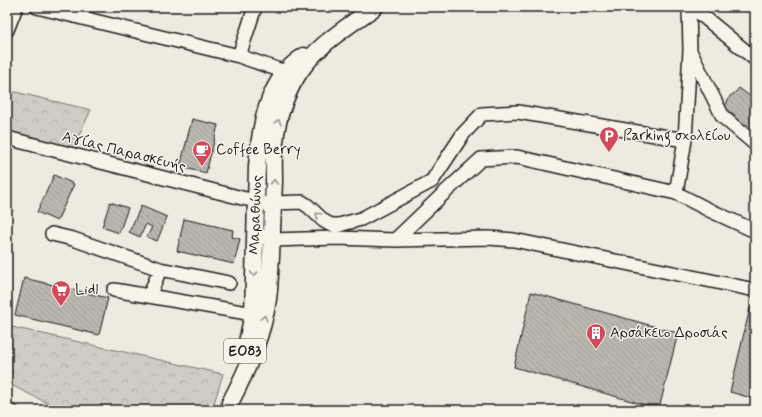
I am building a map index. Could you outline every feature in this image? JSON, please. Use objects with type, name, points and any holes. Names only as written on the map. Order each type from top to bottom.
[{"type":"main road","name":"Μαραθώνος","points":[[229,407],[243,362],[253,314],[259,147],[265,114],[270,99],[276,85],[308,61],[320,48],[375,7]]},
{"type":"main road","name":"Μαραθώνος","points":[[229,407],[257,342],[268,299],[270,284],[275,143],[277,125],[286,97],[291,74]]},
{"type":"street","points":[[7,30],[16,7]]},
{"type":"street","points":[[36,7],[239,56],[291,74]]},
{"type":"street","points":[[239,56],[255,7]]},
{"type":"street","points":[[676,193],[685,140],[691,7]]},
{"type":"street","points":[[691,7],[755,59]]},
{"type":"street","points":[[690,50],[723,117],[755,144]]},
{"type":"street","points":[[338,231],[432,181],[462,134],[482,114],[518,112],[685,140]]},
{"type":"street","name":"Αγίας Παρασκευής","points":[[7,138],[242,198],[256,200],[262,204],[302,202],[338,231]]},
{"type":"street","points":[[395,240],[481,159],[517,157],[676,193],[706,209],[755,231]]},
{"type":"street","points":[[256,200],[268,213],[271,219],[272,233]]},
{"type":"street","points":[[256,223],[257,230],[260,235],[266,238],[272,233],[338,231],[395,240],[489,238],[514,240],[755,290]]},
{"type":"street","points":[[52,234],[74,239],[160,269],[229,283]]},
{"type":"street","points":[[149,296],[160,269]]},
{"type":"street","points":[[114,290],[253,314]]},
{"type":"green space","points":[[7,90],[91,110],[71,152],[7,135]]},
{"type":"green space","points":[[7,326],[223,374],[212,410],[54,410],[55,407],[7,383]]},
{"type":"building","points":[[739,88],[751,97],[755,93],[755,137],[745,130],[748,126],[746,124],[744,128],[732,119],[735,115],[731,112],[729,115],[725,109],[730,96]]},
{"type":"building","points":[[192,119],[218,125],[206,173],[180,167]]},
{"type":"building","points":[[54,175],[74,184],[57,221],[37,212]]},
{"type":"building","points":[[110,202],[128,208],[119,233],[102,227]]},
{"type":"building","points":[[141,206],[167,217],[157,241],[147,237],[152,227],[146,224],[140,237],[129,232]]},
{"type":"building","points":[[184,219],[233,230],[232,237],[240,239],[234,264],[177,251]]},
{"type":"building","name":"Lidl","points":[[24,278],[108,298],[99,335],[15,315]]},
{"type":"building","name":"Αρσάκειο Δροσιάς","points":[[531,292],[678,333],[659,409],[514,367]]},
{"type":"building","points":[[750,308],[755,309],[755,399],[730,392]]},
{"type":"building","points":[[7,401],[23,410],[7,410]]},
{"type":"place","name":"Parking σχολείου","points":[[609,153]]},
{"type":"place","name":"Coffee Berry","points":[[202,167]]},
{"type":"place","name":"Lidl","points":[[61,307]]},
{"type":"place","name":"Αρσάκειο Δροσιάς","points":[[596,350]]}]
